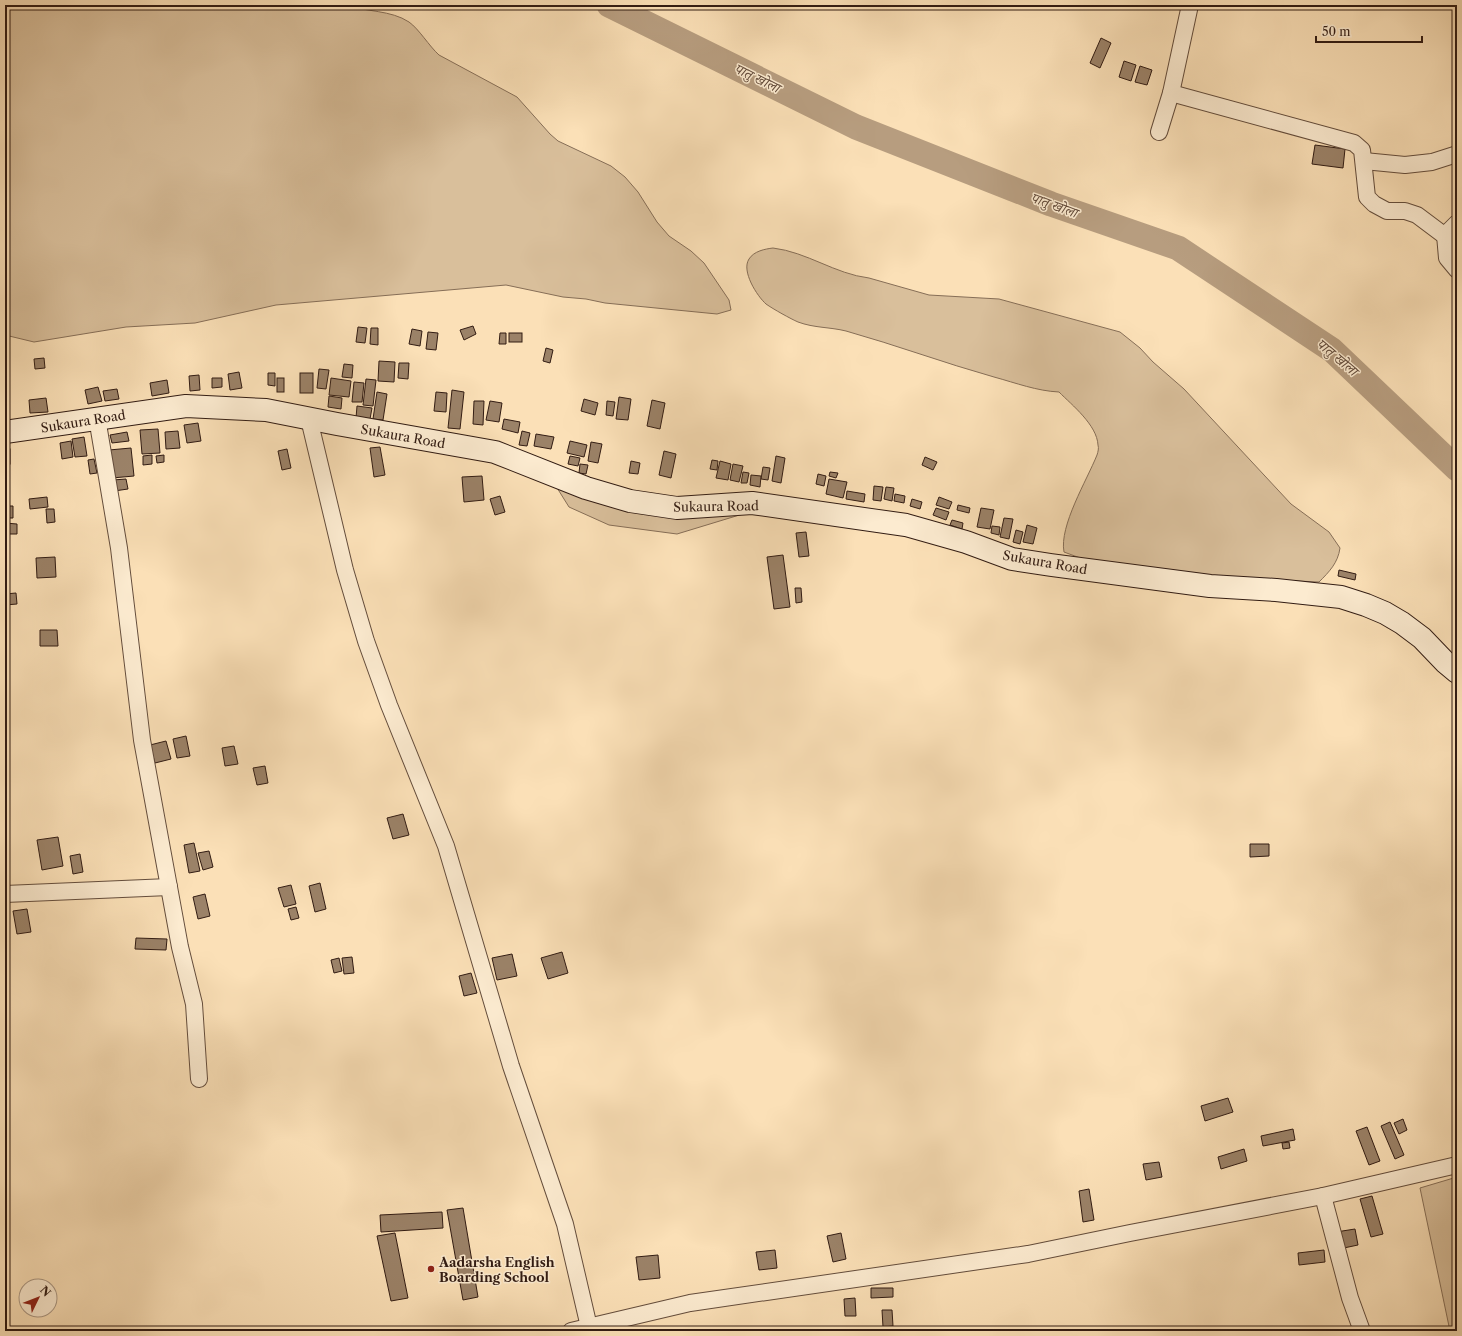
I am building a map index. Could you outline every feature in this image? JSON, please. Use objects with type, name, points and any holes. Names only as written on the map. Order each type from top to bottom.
[{"type":"street","points":[[1159,132],[1171,93],[1190,5]]},
{"type":"street","points":[[1171,93],[1354,143],[1362,150],[1367,197],[1374,204],[1387,211],[1405,211],[1416,215],[1451,240]]},
{"type":"street","points":[[1364,161],[1405,165],[1432,162],[1457,154]]},
{"type":"street","points":[[1457,223],[1447,258],[1457,270]]},
{"type":"street","name":"Sukaura Road","points":[[5,432],[186,406],[266,410],[495,452],[586,488],[630,501],[677,508],[752,503],[906,525],[966,542],[1012,559],[1210,586],[1276,590],[1341,597],[1385,613],[1402,623],[1422,638],[1457,672]]},
{"type":"street","points":[[96,418],[119,548],[142,740],[180,948],[194,1004],[199,1079]]},
{"type":"street","points":[[309,419],[345,570],[366,641],[389,705],[446,846],[511,1066],[565,1224],[589,1327]]},
{"type":"street","points":[[5,894],[169,887]]},
{"type":"street","points":[[571,1331],[690,1303],[1028,1254],[1323,1196],[1457,1165]]},
{"type":"street","points":[[1323,1196],[1350,1298],[1362,1331]]},
{"type":"shaded area","points":[[5,5],[346,5],[386,13],[402,18],[413,25],[439,55],[517,97],[558,141],[611,166],[625,177],[638,192],[657,222],[669,236],[691,251],[704,263],[729,300],[731,310],[717,314],[605,303],[586,299],[563,297],[506,285],[276,305],[195,323],[126,327],[34,342],[5,335]]},
{"type":"shaded area","points":[[773,248],[798,254],[857,276],[929,295],[999,299],[1120,332],[1140,348],[1153,362],[1184,389],[1291,504],[1329,532],[1340,548],[1335,563],[1330,571],[1319,582],[1209,577],[1091,562],[1064,552],[1066,529],[1070,516],[1097,455],[1098,449],[1097,438],[1093,430],[1077,409],[1059,392],[1026,386],[957,366],[865,336],[798,322],[766,304],[751,283],[748,276],[747,264],[751,256],[757,252]]},
{"type":"shaded area","points":[[554,483],[746,513],[677,534],[609,525],[569,507]]},
{"type":"shaded area","points":[[1457,1177],[1457,1331],[1450,1331],[1420,1188]]},
{"type":"building","points":[[1101,38],[1111,43],[1100,68],[1090,63]]},
{"type":"building","points":[[1124,61],[1136,65],[1131,81],[1119,77]]},
{"type":"building","points":[[1140,66],[1152,70],[1147,85],[1135,82]]},
{"type":"building","points":[[1315,145],[1345,149],[1343,168],[1312,164]]},
{"type":"building","points":[[473,326],[476,334],[464,340],[460,330]]},
{"type":"building","points":[[358,327],[367,328],[365,343],[356,342]]},
{"type":"building","points":[[371,328],[378,328],[378,345],[370,344]]},
{"type":"building","points":[[412,329],[422,331],[420,346],[409,344]]},
{"type":"building","points":[[428,332],[438,333],[436,350],[426,349]]},
{"type":"building","points":[[500,333],[506,333],[506,344],[499,344]]},
{"type":"building","points":[[509,333],[522,333],[522,342],[509,342]]},
{"type":"building","points":[[546,348],[553,350],[550,363],[543,361]]},
{"type":"building","points":[[44,358],[45,368],[35,369],[34,359]]},
{"type":"building","points":[[379,361],[395,362],[394,382],[378,381]]},
{"type":"building","points":[[399,363],[409,363],[408,379],[398,378]]},
{"type":"building","points":[[344,364],[353,365],[352,378],[342,377]]},
{"type":"building","points":[[319,369],[329,370],[326,389],[317,388]]},
{"type":"building","points":[[239,372],[242,388],[230,390],[228,374]]},
{"type":"building","points":[[268,373],[275,373],[275,386],[268,385]]},
{"type":"building","points":[[300,373],[313,373],[313,393],[300,393]]},
{"type":"building","points":[[199,375],[200,390],[190,391],[189,376]]},
{"type":"building","points":[[212,378],[222,378],[222,387],[212,388]]},
{"type":"building","points":[[277,378],[284,378],[284,392],[277,392]]},
{"type":"building","points":[[331,378],[351,381],[349,397],[329,395]]},
{"type":"building","points":[[366,379],[376,380],[373,406],[363,405]]},
{"type":"building","points":[[167,380],[169,393],[152,396],[150,383]]},
{"type":"building","points":[[354,382],[364,383],[362,402],[352,402]]},
{"type":"building","points":[[98,387],[102,401],[88,404],[85,390]]},
{"type":"building","points":[[117,389],[119,399],[105,401],[103,391]]},
{"type":"building","points":[[452,390],[464,392],[460,429],[448,428]]},
{"type":"building","points":[[377,392],[387,394],[383,420],[373,419]]},
{"type":"building","points":[[436,392],[447,393],[446,412],[434,411]]},
{"type":"building","points":[[329,396],[342,398],[341,409],[328,407]]},
{"type":"building","points":[[619,397],[631,399],[628,420],[616,419]]},
{"type":"building","points":[[46,398],[48,412],[30,413],[29,400]]},
{"type":"building","points":[[584,399],[598,403],[595,415],[581,411]]},
{"type":"building","points":[[652,400],[665,403],[660,429],[647,426]]},
{"type":"building","points":[[474,401],[484,401],[483,425],[473,424]]},
{"type":"building","points":[[490,401],[502,403],[499,422],[486,420]]},
{"type":"building","points":[[607,401],[615,402],[613,416],[606,415]]},
{"type":"building","points":[[357,406],[372,408],[370,419],[356,418]]},
{"type":"building","points":[[504,419],[520,422],[518,433],[502,429]]},
{"type":"building","points":[[198,423],[201,441],[187,443],[184,425]]},
{"type":"building","points":[[158,429],[160,453],[142,454],[140,430]]},
{"type":"building","points":[[178,431],[180,448],[166,449],[165,432]]},
{"type":"building","points":[[522,431],[530,433],[527,446],[519,445]]},
{"type":"building","points":[[127,432],[129,441],[112,443],[110,435]]},
{"type":"building","points":[[536,434],[554,437],[551,449],[534,446]]},
{"type":"building","points":[[84,437],[87,456],[75,457],[72,439]]},
{"type":"building","points":[[71,441],[73,457],[62,459],[60,443]]},
{"type":"building","points":[[570,441],[587,445],[584,457],[567,453]]},
{"type":"building","points":[[591,442],[602,444],[598,463],[588,461]]},
{"type":"building","points":[[380,447],[385,475],[374,477],[370,448]]},
{"type":"building","points":[[131,448],[134,476],[112,478],[109,450]]},
{"type":"building","points":[[5,449],[10,449],[10,464],[5,464]]},
{"type":"building","points":[[287,449],[291,468],[282,470],[278,451]]},
{"type":"building","points":[[664,451],[676,454],[671,478],[659,475]]},
{"type":"building","points":[[152,455],[152,464],[143,465],[143,456]]},
{"type":"building","points":[[164,455],[164,462],[157,463],[156,456]]},
{"type":"building","points":[[570,456],[580,458],[578,466],[568,464]]},
{"type":"building","points":[[776,456],[785,458],[781,483],[772,481]]},
{"type":"building","points":[[925,457],[937,462],[933,470],[922,465]]},
{"type":"building","points":[[94,459],[97,473],[90,474],[88,460]]},
{"type":"building","points":[[712,460],[718,461],[717,470],[710,469]]},
{"type":"building","points":[[631,461],[640,463],[638,474],[629,473]]},
{"type":"building","points":[[720,461],[731,464],[728,480],[716,478]]},
{"type":"building","points":[[580,464],[588,465],[586,474],[579,473]]},
{"type":"building","points":[[733,464],[743,466],[739,482],[730,480]]},
{"type":"building","points":[[763,467],[770,468],[768,480],[761,479]]},
{"type":"building","points":[[743,472],[749,473],[747,483],[741,483]]},
{"type":"building","points":[[830,472],[838,473],[836,478],[829,476]]},
{"type":"building","points":[[818,474],[826,476],[824,486],[816,484]]},
{"type":"building","points":[[751,475],[761,476],[760,487],[750,485]]},
{"type":"building","points":[[482,476],[484,500],[464,502],[462,477]]},
{"type":"building","points":[[126,479],[128,489],[114,491],[113,480]]},
{"type":"building","points":[[829,479],[847,482],[843,498],[826,494]]},
{"type":"building","points":[[874,486],[883,487],[881,501],[873,500]]},
{"type":"building","points":[[886,487],[894,488],[892,501],[884,499]]},
{"type":"building","points":[[847,491],[865,494],[864,502],[846,499]]},
{"type":"building","points":[[895,494],[905,496],[904,503],[894,501]]},
{"type":"building","points":[[500,496],[505,512],[495,515],[490,499]]},
{"type":"building","points":[[47,497],[48,507],[30,509],[29,499]]},
{"type":"building","points":[[939,497],[952,502],[949,509],[936,505]]},
{"type":"building","points":[[912,499],[922,502],[920,509],[910,506]]},
{"type":"building","points":[[958,505],[970,508],[969,513],[957,510]]},
{"type":"building","points":[[6,506],[13,506],[13,518],[7,518]]},
{"type":"building","points":[[936,508],[949,512],[946,520],[933,515]]},
{"type":"building","points":[[981,508],[994,510],[990,529],[977,527]]},
{"type":"building","points":[[46,509],[54,509],[55,522],[47,523]]},
{"type":"building","points":[[1004,518],[1013,519],[1009,539],[1000,537]]},
{"type":"building","points":[[952,520],[963,523],[962,529],[950,525]]},
{"type":"building","points":[[5,523],[17,524],[17,534],[5,534]]},
{"type":"building","points":[[1027,525],[1037,528],[1033,544],[1023,542]]},
{"type":"building","points":[[992,526],[1000,527],[999,535],[991,533]]},
{"type":"building","points":[[1016,530],[1023,532],[1020,544],[1013,542]]},
{"type":"building","points":[[806,532],[809,556],[799,557],[796,533]]},
{"type":"building","points":[[783,555],[790,607],[774,609],[767,557]]},
{"type":"building","points":[[55,557],[56,577],[37,578],[36,558]]},
{"type":"building","points":[[1339,570],[1356,574],[1355,580],[1338,576]]},
{"type":"building","points":[[795,588],[801,588],[802,602],[796,603]]},
{"type":"building","points":[[16,593],[17,604],[5,605],[5,594]]},
{"type":"building","points":[[40,630],[57,630],[58,646],[40,646]]},
{"type":"building","points":[[186,736],[190,756],[177,758],[173,739]]},
{"type":"building","points":[[166,741],[171,759],[155,763],[150,745]]},
{"type":"building","points":[[234,746],[238,764],[225,766],[222,748]]},
{"type":"building","points":[[265,766],[268,783],[257,785],[253,768]]},
{"type":"building","points":[[403,814],[409,835],[393,839],[387,818]]},
{"type":"building","points":[[58,837],[63,866],[42,870],[37,840]]},
{"type":"building","points":[[194,843],[200,871],[189,873],[184,845]]},
{"type":"building","points":[[1250,844],[1269,844],[1269,856],[1250,857]]},
{"type":"building","points":[[209,851],[213,867],[203,870],[198,853]]},
{"type":"building","points":[[80,854],[83,872],[73,874],[70,856]]},
{"type":"building","points":[[320,883],[326,909],[315,912],[309,886]]},
{"type":"building","points":[[291,885],[296,904],[284,907],[278,888]]},
{"type":"building","points":[[205,894],[210,916],[198,919],[193,897]]},
{"type":"building","points":[[296,907],[299,918],[291,920],[288,909]]},
{"type":"building","points":[[27,909],[31,932],[17,934],[13,911]]},
{"type":"building","points":[[136,938],[167,939],[166,950],[135,949]]},
{"type":"building","points":[[562,952],[568,973],[548,979],[541,958]]},
{"type":"building","points":[[512,954],[517,976],[497,980],[492,958]]},
{"type":"building","points":[[352,957],[354,973],[344,974],[342,958]]},
{"type":"building","points":[[339,958],[342,971],[334,973],[331,960]]},
{"type":"building","points":[[471,973],[477,993],[464,996],[459,976]]},
{"type":"building","points":[[1228,1098],[1233,1112],[1205,1121],[1201,1106]]},
{"type":"building","points":[[1403,1119],[1407,1130],[1399,1134],[1394,1123]]},
{"type":"building","points":[[1390,1122],[1404,1155],[1395,1159],[1381,1126]]},
{"type":"building","points":[[1367,1127],[1380,1161],[1369,1165],[1356,1131]]},
{"type":"building","points":[[1293,1129],[1295,1140],[1263,1146],[1261,1136]]},
{"type":"building","points":[[1289,1142],[1290,1148],[1283,1149],[1282,1143]]},
{"type":"building","points":[[1244,1149],[1247,1161],[1221,1169],[1218,1157]]},
{"type":"building","points":[[1159,1162],[1162,1177],[1146,1180],[1143,1164]]},
{"type":"building","points":[[1089,1189],[1094,1220],[1083,1222],[1079,1191]]},
{"type":"building","points":[[1372,1196],[1383,1234],[1371,1237],[1360,1199]]},
{"type":"building","points":[[463,1208],[478,1297],[463,1300],[447,1210]]},
{"type":"building","points":[[442,1212],[443,1228],[381,1232],[380,1215]]},
{"type":"building","points":[[1355,1229],[1358,1245],[1339,1249],[1336,1232]]},
{"type":"building","points":[[395,1233],[408,1298],[391,1301],[377,1236]]},
{"type":"building","points":[[841,1233],[846,1259],[833,1262],[827,1236]]},
{"type":"building","points":[[775,1250],[777,1268],[759,1270],[756,1252]]},
{"type":"building","points":[[1324,1250],[1325,1262],[1299,1265],[1298,1253]]},
{"type":"building","points":[[658,1255],[660,1278],[639,1280],[636,1257]]},
{"type":"building","points":[[871,1288],[893,1288],[893,1297],[871,1298]]},
{"type":"building","points":[[855,1298],[856,1316],[845,1316],[844,1299]]},
{"type":"building","points":[[882,1310],[892,1310],[893,1326],[883,1327]]},
{"type":"waterway","name":"पातु खोला","points":[[609,5],[856,127],[1051,204],[1178,248],[1332,350],[1457,469]]},
{"type":"place","name":"Aadarsha English Boarding School","points":[[431,1269]]}]
